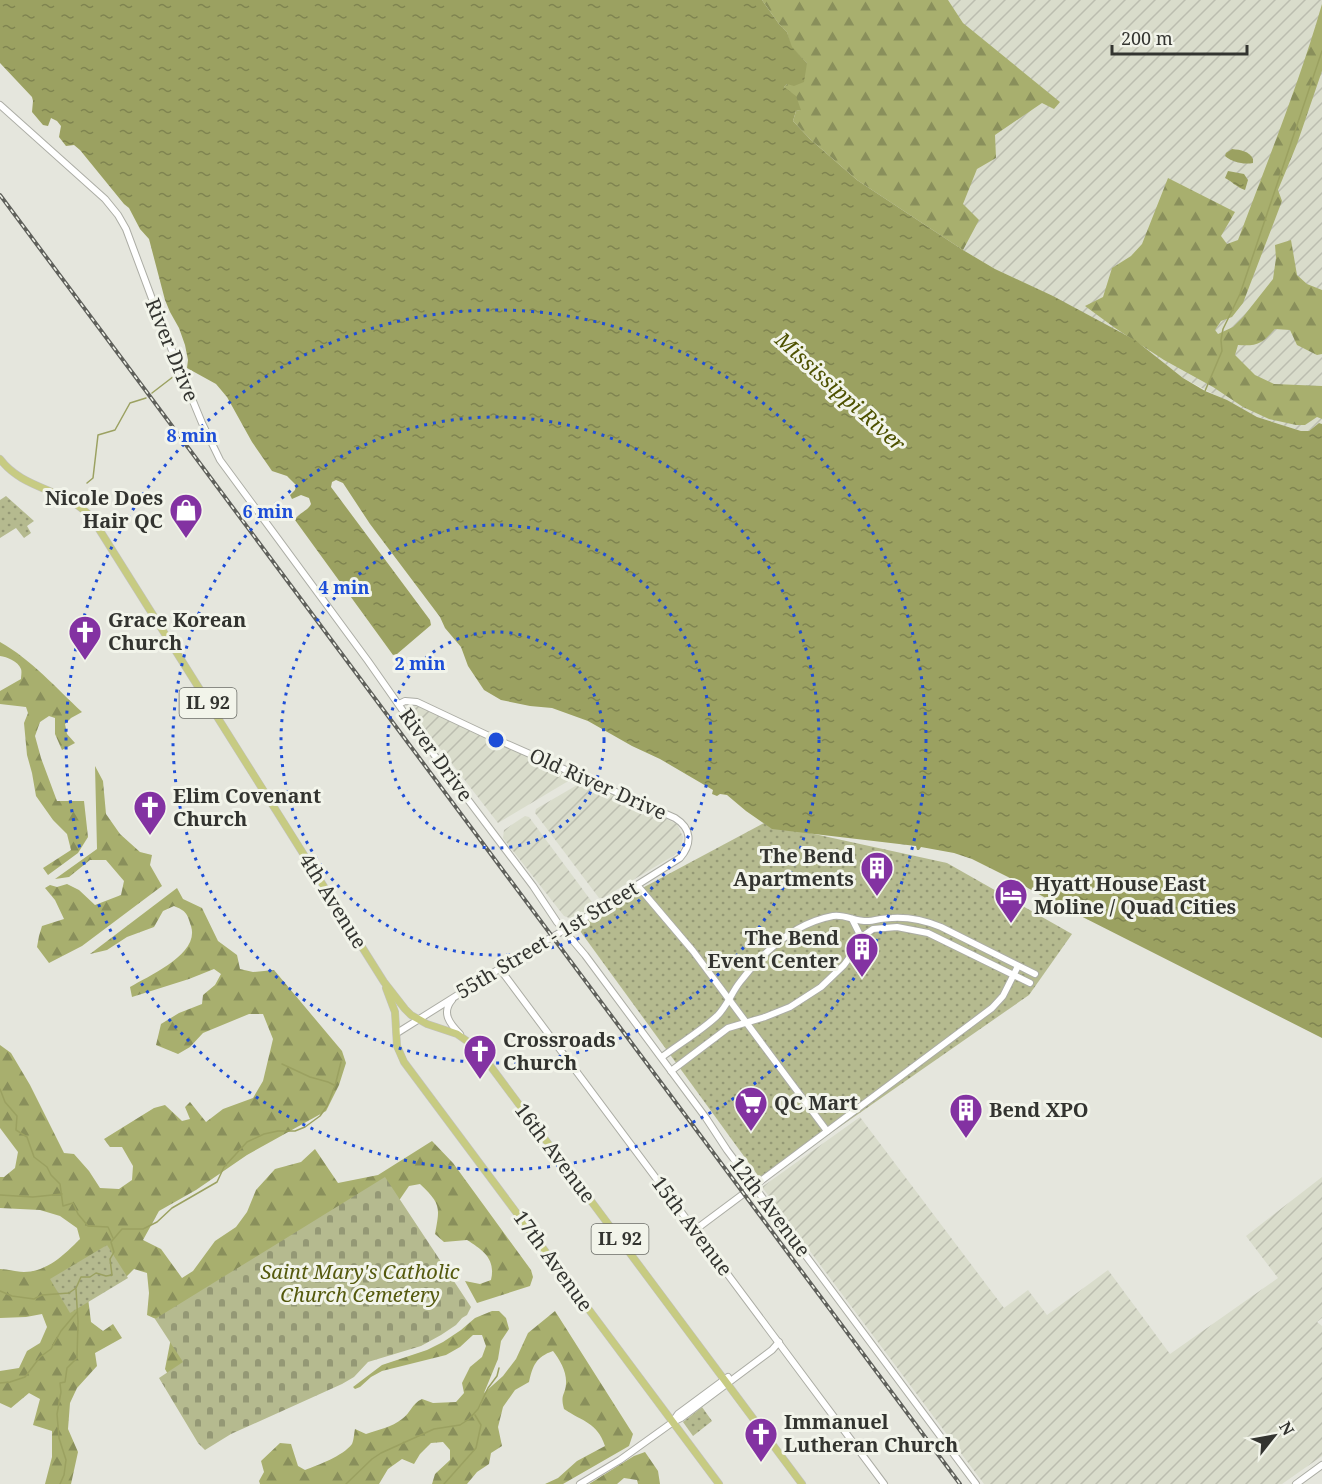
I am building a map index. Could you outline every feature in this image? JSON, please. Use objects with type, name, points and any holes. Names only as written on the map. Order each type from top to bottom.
[{"type":"main road","name":"4th Avenue","points":[[0,459],[9,470],[21,478],[65,497],[92,518],[384,982],[405,1009],[418,1019]]},
{"type":"main road","name":"4th Avenue","points":[[384,982],[395,1012],[397,1033]]},
{"type":"main road","name":"16th Avenue","points":[[418,1019],[457,1034],[477,1048],[802,1484]]},
{"type":"main road","name":"17th Avenue","points":[[397,1033],[398,1046],[404,1062],[719,1484]]},
{"type":"street","name":"River Drive","points":[[0,105],[105,199],[118,215],[126,229],[204,428],[220,460],[564,930]]},
{"type":"street","name":"Old River Drive","points":[[399,704],[405,701],[417,702],[675,818],[685,827],[688,839]]},
{"type":"street","name":"55th Street - 1st Street","points":[[397,1033],[680,858],[688,839]]},
{"type":"street","points":[[637,885],[693,951],[827,1131]]},
{"type":"street","points":[[662,1057],[716,1017],[739,984],[768,951],[808,924],[834,916],[868,921],[893,917],[930,923],[1035,974]]},
{"type":"street","points":[[852,919],[861,937]]},
{"type":"street","points":[[671,1071],[728,1028],[790,1007],[821,987],[844,965],[861,937],[873,929],[897,927],[937,936],[1030,983]]},
{"type":"street","name":"12th Avenue","points":[[564,930],[662,1057],[976,1484]]},
{"type":"street","points":[[695,1230],[992,1008],[1003,996],[1018,966]]},
{"type":"street","name":"15th Avenue","points":[[500,969],[884,1484]]},
{"type":"street","points":[[456,995],[448,1005],[446,1015],[452,1027],[464,1038]]},
{"type":"street","points":[[580,1484],[620,1460],[673,1422],[678,1414],[772,1350],[779,1342]]},
{"type":"street","points":[[1296,1484],[1322,1465]]},
{"type":"shaded area","points":[[762,0],[1322,0],[1322,424],[1319,423],[1309,431],[1301,431],[1257,417],[1183,378],[1135,340],[995,269],[857,180],[779,24]]},
{"type":"shaded area","points":[[415,704],[575,777],[498,823],[411,711]]},
{"type":"shaded area","points":[[584,781],[677,824],[683,837],[681,848],[673,856],[603,898],[599,898],[535,813],[536,809]]},
{"type":"shaded area","points":[[525,816],[529,817],[592,902],[591,907],[572,919],[564,916],[503,838],[504,830]]},
{"type":"shaded area","points":[[860,1117],[1004,1308],[1028,1290],[1047,1315],[1108,1270],[1170,1354],[1278,1278],[1246,1236],[1322,1177],[1322,1318],[1317,1322],[1322,1326],[1322,1456],[1282,1484],[984,1484],[762,1187]]},
{"type":"green space","points":[[762,0],[948,0],[963,23],[1060,102],[1054,109],[1042,103],[995,135],[996,158],[977,169],[963,204],[979,220],[963,250],[857,180],[793,121],[796,111],[800,110],[784,87],[807,63],[791,47],[787,32]]},
{"type":"green space","points":[[1322,4],[1322,71],[1297,144],[1278,190],[1282,201],[1243,303],[1232,317],[1221,321],[1215,330],[1218,334],[1233,327],[1243,317],[1273,279],[1275,245],[1291,240],[1297,275],[1307,284],[1322,290],[1322,354],[1317,355],[1297,345],[1290,330],[1275,329],[1259,343],[1238,345],[1235,355],[1255,375],[1274,384],[1322,386],[1322,419],[1317,417],[1305,425],[1296,425],[1269,419],[1243,407],[1213,387],[1164,360],[1085,306],[1103,297],[1112,268],[1131,256],[1142,244],[1168,178],[1235,212],[1221,236],[1227,244],[1238,240],[1293,93]]},
{"type":"green space","points":[[6,496],[34,521],[27,526],[31,533],[24,538],[16,528],[0,538],[0,500]]},
{"type":"green space","points":[[0,642],[33,666],[82,712],[65,724],[67,734],[75,743],[62,750],[55,734],[55,718],[49,716],[40,722],[35,736],[57,801],[84,801],[88,837],[78,853],[48,875],[43,868],[71,850],[67,834],[53,820],[36,796],[27,755],[24,723],[28,713],[26,707],[0,704],[0,691],[21,679],[21,669],[9,658],[0,656]]},
{"type":"green space","points":[[95,766],[103,781],[106,814],[120,834],[140,852],[152,855],[150,865],[162,886],[82,946],[49,963],[37,947],[42,926],[64,919],[55,900],[45,888],[50,885],[57,887],[67,884],[79,890],[95,905],[121,895],[124,881],[106,860],[90,860],[69,877],[55,879],[97,849]]},
{"type":"green space","points":[[764,823],[947,863],[1072,934],[1029,995],[762,1181],[575,924]]},
{"type":"green space","points":[[177,888],[183,899],[202,908],[218,941],[237,955],[240,969],[253,972],[274,970],[342,1051],[346,1063],[339,1085],[326,1111],[247,1155],[196,1190],[159,1211],[143,1240],[161,1249],[182,1278],[193,1271],[215,1241],[236,1227],[247,1212],[256,1190],[275,1169],[301,1162],[315,1149],[338,1183],[378,1175],[432,1141],[453,1163],[531,1270],[533,1277],[530,1286],[477,1303],[465,1281],[480,1284],[491,1280],[490,1261],[483,1252],[467,1240],[444,1242],[435,1234],[438,1212],[435,1201],[420,1184],[409,1186],[398,1202],[200,1350],[170,1378],[165,1369],[171,1338],[169,1325],[147,1315],[149,1293],[147,1273],[134,1269],[123,1280],[88,1298],[91,1322],[103,1331],[113,1324],[122,1338],[95,1353],[97,1366],[77,1388],[70,1403],[68,1429],[78,1452],[71,1484],[45,1484],[52,1457],[52,1431],[33,1425],[40,1399],[29,1393],[11,1408],[0,1403],[0,1371],[19,1368],[27,1351],[40,1343],[47,1327],[42,1314],[0,1318],[0,1269],[24,1272],[48,1266],[80,1239],[77,1228],[60,1216],[40,1210],[0,1208],[0,1177],[4,1177],[15,1168],[18,1152],[0,1128],[0,1045],[11,1053],[30,1085],[64,1153],[74,1154],[100,1188],[119,1189],[132,1180],[133,1166],[122,1147],[110,1147],[104,1139],[154,1108],[165,1105],[182,1121],[190,1119],[185,1107],[190,1102],[206,1122],[223,1109],[253,1098],[263,1081],[273,1039],[263,1014],[249,1014],[203,1033],[190,1047],[178,1054],[156,1045],[161,1024],[179,1013],[202,1004],[203,995],[215,985],[221,974],[214,969],[132,997],[130,987],[160,970],[188,946],[192,936],[191,926],[184,911],[174,906],[163,911],[154,927],[127,937],[107,950],[90,954]]},
{"type":"green space","name":"Saint Mary's Catholic Church Cemetery","points":[[385,1177],[471,1307],[467,1315],[456,1325],[421,1346],[368,1362],[354,1377],[342,1384],[231,1434],[205,1450],[198,1443],[159,1378],[183,1362],[155,1319]]},
{"type":"green space","points":[[107,1245],[128,1278],[70,1313],[50,1279]]},
{"type":"green space","points":[[492,1311],[499,1311],[506,1318],[509,1329],[501,1341],[498,1359],[484,1393],[503,1376],[516,1359],[528,1333],[555,1311],[633,1434],[629,1446],[563,1484],[545,1484],[558,1478],[577,1461],[605,1446],[594,1427],[564,1409],[562,1400],[566,1384],[565,1375],[553,1351],[539,1359],[529,1382],[515,1390],[503,1407],[498,1427],[502,1446],[491,1453],[489,1464],[477,1472],[467,1484],[432,1484],[435,1474],[450,1460],[450,1450],[443,1442],[431,1443],[414,1464],[402,1459],[388,1469],[379,1484],[260,1484],[259,1481],[264,1472],[261,1461],[280,1443],[291,1444],[298,1466],[305,1470],[330,1460],[348,1448],[353,1442],[355,1429],[366,1434],[398,1422],[422,1399],[433,1403],[456,1402],[464,1393],[462,1383],[470,1367],[482,1357],[486,1346],[482,1335],[473,1335],[460,1347],[446,1355],[382,1371],[360,1387],[355,1389],[353,1387],[382,1365],[427,1350],[461,1330],[475,1318]]},
{"type":"green space","points":[[702,1407],[712,1421],[693,1436],[683,1422]]},
{"type":"green space","points":[[645,1452],[658,1471],[660,1484],[638,1484],[637,1480],[624,1478],[617,1484],[589,1484],[634,1456]]},
{"type":"water","name":"Mississippi River","points":[[0,0],[762,0],[787,32],[792,47],[807,63],[804,82],[794,86],[787,84],[784,87],[796,96],[801,110],[796,111],[793,121],[857,180],[995,269],[1053,296],[1135,340],[1183,378],[1205,391],[1257,417],[1301,431],[1309,431],[1319,423],[1322,424],[1322,1038],[972,859],[921,847],[917,850],[916,846],[772,829],[727,795],[712,794],[713,790],[588,721],[552,708],[501,700],[484,690],[468,666],[461,647],[445,628],[440,617],[370,524],[343,483],[336,480],[332,482],[331,487],[430,620],[431,625],[393,655],[295,520],[310,506],[309,498],[301,495],[292,499],[290,495],[296,485],[287,476],[272,471],[252,442],[227,397],[216,384],[187,368],[185,345],[165,300],[149,239],[140,229],[129,208],[80,150],[74,145],[66,146],[59,137],[61,126],[57,121],[51,118],[48,126],[43,125],[32,112],[32,97],[0,63]]},
{"type":"water","points":[[1232,149],[1247,153],[1253,159],[1253,163],[1238,162],[1225,156]]},
{"type":"water","points":[[1228,171],[1244,174],[1248,180],[1245,190],[1225,178]]},
{"type":"waterway","points":[[1205,391],[1222,351],[1223,329],[1240,294],[1322,51]]},
{"type":"waterway","points":[[152,393],[178,373]]},
{"type":"waterway","points":[[87,483],[93,478],[98,435],[115,430],[130,403],[146,398]]},
{"type":"waterway","points":[[0,1291],[12,1296],[34,1299],[42,1295],[69,1293],[76,1288],[81,1277],[90,1277],[96,1273],[112,1275],[110,1259],[114,1252],[111,1242],[122,1229],[143,1229],[157,1222],[172,1208],[217,1182],[224,1167],[247,1142],[264,1134],[295,1131],[320,1116],[335,1086],[341,1062]]},
{"type":"waterway","points":[[282,1064],[334,1085]]},
{"type":"waterway","points":[[0,1089],[5,1102],[17,1116],[16,1130],[27,1137],[34,1157],[47,1167],[60,1184],[63,1206],[73,1203],[78,1214],[88,1226],[108,1227],[113,1238]]},
{"type":"waterway","points":[[0,1195],[33,1197],[62,1194]]},
{"type":"waterway","points":[[60,1484],[66,1460],[59,1438],[57,1414],[61,1392],[60,1383],[65,1382],[67,1368],[77,1358],[76,1289]]},
{"type":"waterway","points":[[0,1383],[25,1377],[40,1357],[51,1349],[61,1331],[77,1312]]},
{"type":"waterway","points":[[346,1484],[381,1453],[434,1429],[460,1425],[469,1419],[478,1409],[488,1388],[497,1376],[499,1368]]},
{"type":"waterway","points":[[444,1484],[476,1448],[481,1425],[475,1415]]},
{"type":"railway","points":[[0,195],[960,1484]]},
{"type":"place","name":"Nicole Does Hair QC","points":[[186,539]]},
{"type":"place","name":"Grace Korean Church","points":[[85,661]]},
{"type":"place","name":"Elim Covenant Church","points":[[150,836]]},
{"type":"place","name":"The Bend Apartments","points":[[877,897]]},
{"type":"place","name":"Hyatt House East Moline / Quad Cities","points":[[1011,924]]},
{"type":"place","name":"The Bend Event Center","points":[[862,978]]},
{"type":"place","name":"Crossroads Church","points":[[480,1080]]},
{"type":"place","name":"QC Mart","points":[[751,1132]]},
{"type":"place","name":"Bend XPO","points":[[966,1139]]},
{"type":"place","name":"Immanuel Lutheran Church","points":[[761,1463]]}]
